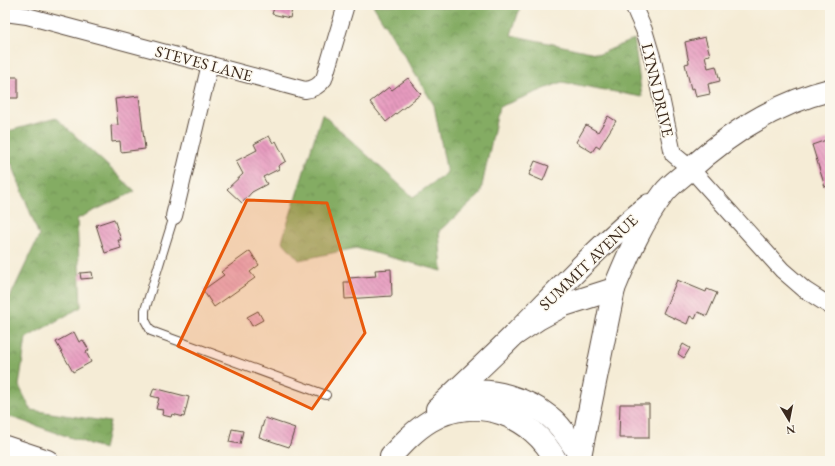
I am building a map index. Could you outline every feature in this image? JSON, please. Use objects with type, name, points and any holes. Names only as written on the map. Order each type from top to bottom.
[{"type":"main road","name":"SUMMIT AVENUE","points":[[580,458],[564,431],[551,417],[529,403],[510,396],[485,392],[465,394],[452,399],[436,409],[514,335],[634,216],[690,168],[734,134],[781,107],[813,94],[830,90]]},
{"type":"main road","name":"SUMMIT AVENUE","points":[[514,335],[538,319],[564,305],[614,289],[629,252],[649,215],[665,191]]},
{"type":"main road","points":[[580,458],[614,289]]},
{"type":"main road","points":[[391,456],[413,434],[431,420],[457,410],[484,410],[507,414],[524,423],[541,438],[556,461]]},
{"type":"main road","points":[[5,447],[47,461]]},
{"type":"street","name":"STEVES LANE","points":[[5,13],[27,16],[305,90],[313,89],[320,85],[324,79],[346,5]]},
{"type":"street","name":"LYNN DRIVE","points":[[633,5],[644,30],[653,60],[673,154],[690,168],[782,270],[805,290],[830,306]]},
{"type":"street","points":[[174,216],[210,64]]},
{"type":"lane","points":[[174,216],[145,310],[145,320],[151,331],[326,395]]},
{"type":"highlighted area","points":[[247,200],[327,203],[365,333],[312,409],[178,346]]},
{"type":"green space","points":[[373,5],[428,5],[449,8],[450,5],[521,5],[511,35],[600,54],[634,39],[642,97],[562,82],[499,107],[480,195],[439,231],[442,271],[356,248],[299,260],[282,241],[322,114],[413,197],[447,173],[434,105]]},
{"type":"green space","points":[[56,118],[135,191],[77,219],[81,307],[26,338],[19,386],[31,410],[110,422],[104,449],[5,415],[5,308],[39,236],[12,164],[5,162],[5,132]]},
{"type":"building","points":[[275,5],[293,5],[290,18],[272,14]]},
{"type":"building","points":[[705,37],[710,55],[705,56],[708,68],[716,66],[720,81],[708,84],[710,94],[696,97],[694,88],[691,89],[685,64],[689,63],[685,42]]},
{"type":"building","points":[[5,73],[6,77],[18,77],[18,98],[5,98]]},
{"type":"building","points":[[408,78],[421,94],[386,122],[370,102],[389,87],[392,90]]},
{"type":"building","points":[[139,96],[145,149],[121,152],[120,141],[112,142],[111,126],[118,125],[115,99]]},
{"type":"building","points":[[608,116],[616,121],[599,148],[596,146],[592,152],[576,142],[586,125],[598,132]]},
{"type":"building","points":[[269,136],[273,143],[276,141],[286,161],[278,166],[279,169],[263,177],[267,184],[252,192],[242,203],[227,189],[243,174],[236,161],[257,150],[254,144]]},
{"type":"building","points":[[829,139],[830,185],[825,187],[812,145]]},
{"type":"building","points":[[535,161],[549,166],[543,181],[529,175]]},
{"type":"building","points":[[114,219],[121,240],[118,240],[121,248],[105,253],[96,225]]},
{"type":"building","points":[[250,251],[259,265],[250,272],[255,278],[214,307],[203,290],[224,275],[221,272]]},
{"type":"building","points":[[391,269],[392,296],[345,299],[344,282],[349,282],[349,278],[376,276],[375,270]]},
{"type":"building","points":[[92,272],[93,278],[81,279],[80,273]]},
{"type":"building","points":[[677,280],[706,292],[707,289],[717,293],[707,316],[698,312],[695,319],[690,316],[687,324],[663,313]]},
{"type":"building","points":[[258,311],[263,320],[252,326],[247,317]]},
{"type":"building","points":[[74,332],[79,342],[83,340],[89,350],[86,352],[91,362],[73,372],[56,342]]},
{"type":"building","points":[[683,344],[690,348],[684,358],[678,354]]},
{"type":"building","points":[[154,388],[189,397],[184,417],[172,414],[171,417],[162,415],[163,410],[156,409],[159,398],[151,396]]},
{"type":"building","points":[[620,404],[649,404],[649,438],[619,438]]},
{"type":"building","points":[[265,418],[295,428],[289,447],[259,437]]},
{"type":"building","points":[[232,429],[243,431],[240,444],[229,442]]}]
